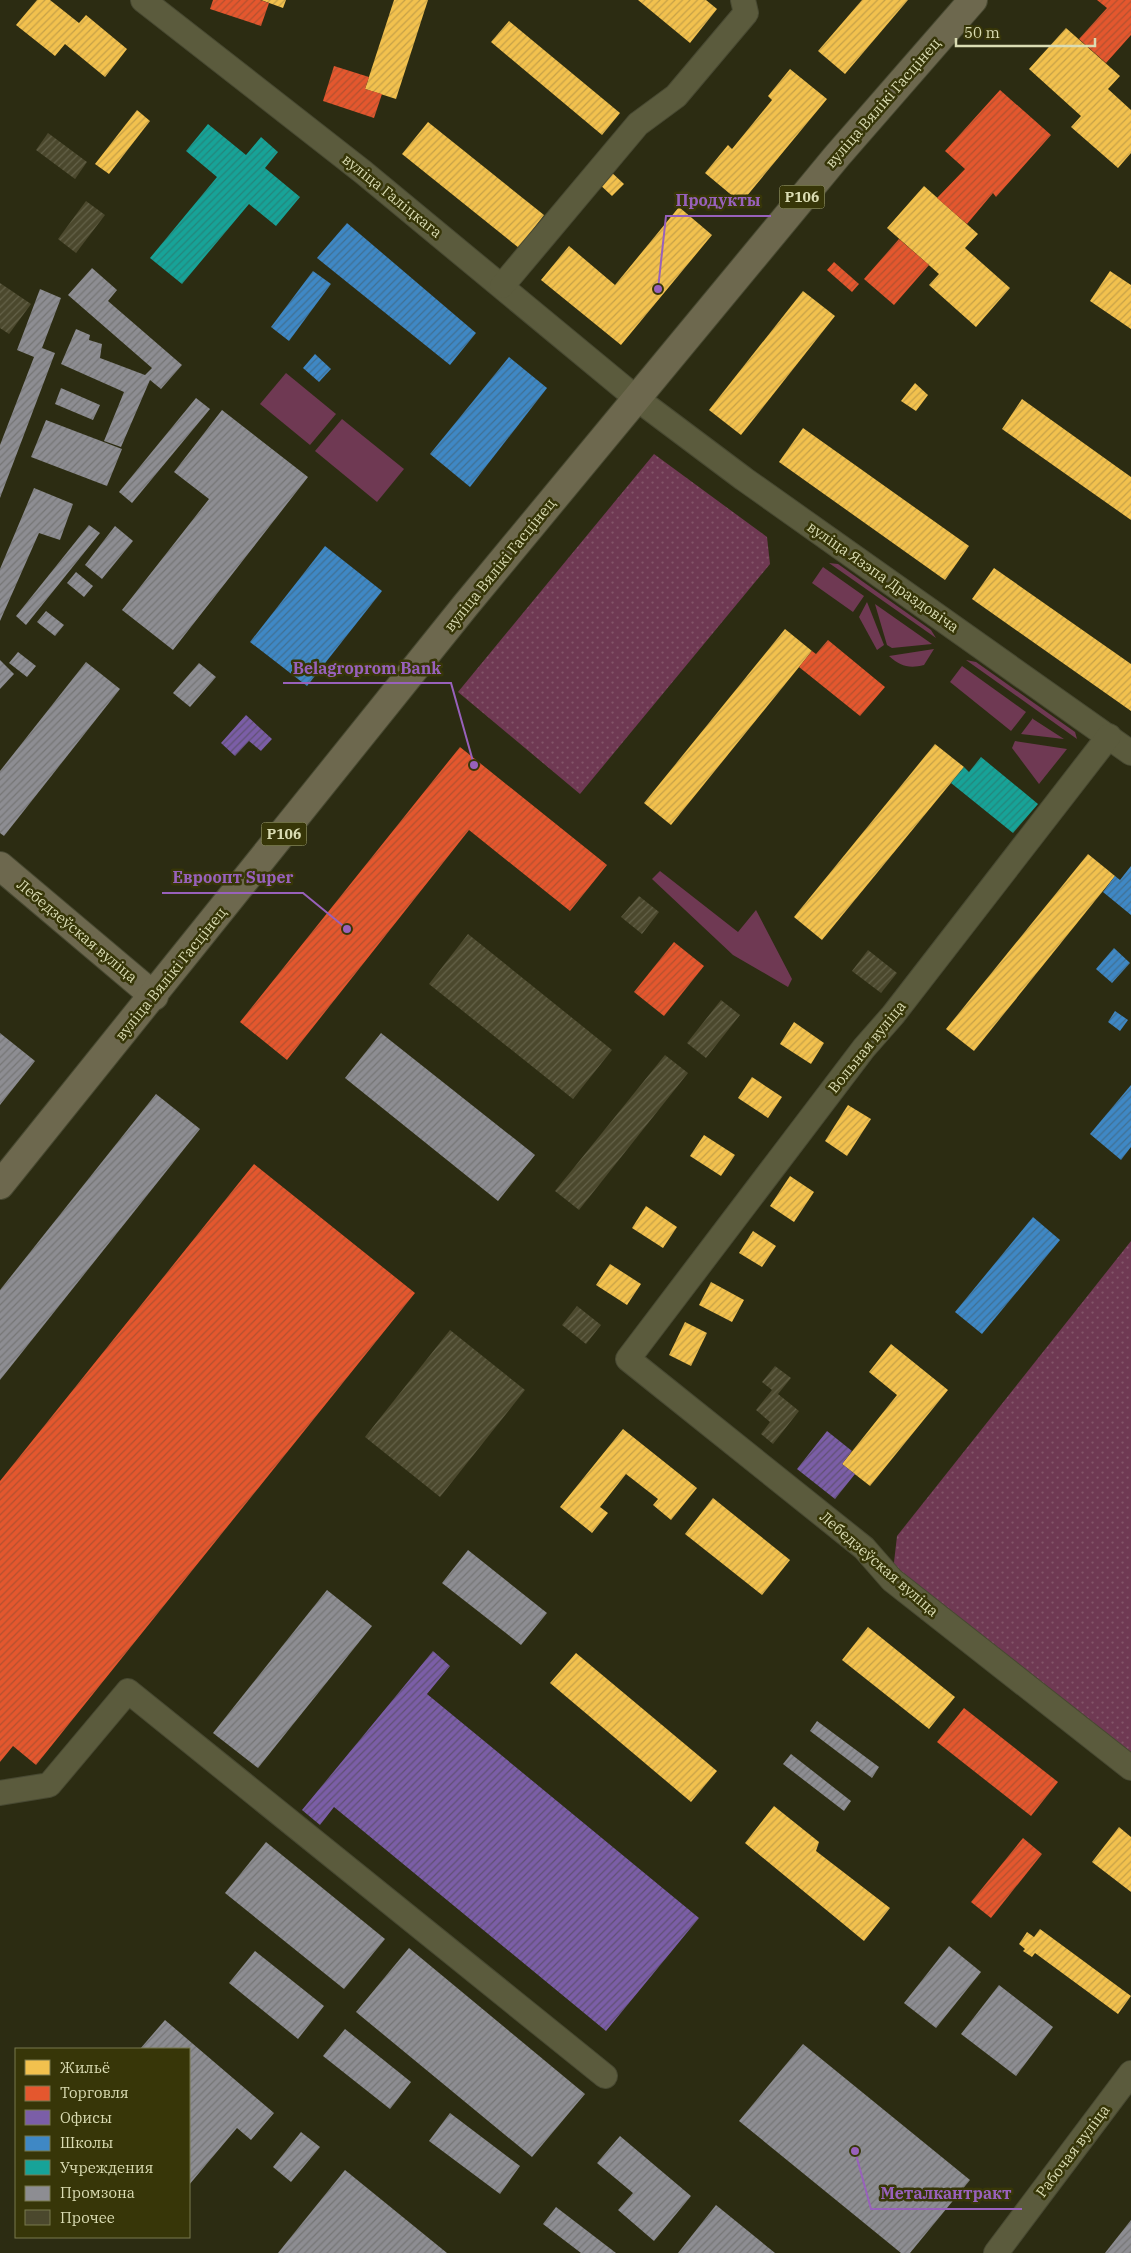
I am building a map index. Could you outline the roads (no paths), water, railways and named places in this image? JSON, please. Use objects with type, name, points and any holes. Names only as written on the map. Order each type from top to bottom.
[{"type":"main road","name":"вуліца Вялікі Гасцінец","points":[[0,1185],[154,996],[465,606],[836,156],[973,0]]},
{"type":"main road","name":"Лебедзеўская вуліца","points":[[0,866],[154,996]]},
{"type":"street","name":"вуліца Галіцкага","points":[[143,0],[363,172],[636,398]]},
{"type":"street","points":[[502,286],[638,124],[676,96],[726,38],[746,13],[743,0]]},
{"type":"street","name":"вуліца Язэпа Драздовіча","points":[[636,398],[759,489],[1110,736],[1131,753]]},
{"type":"street","name":"Вольная вуліца","points":[[628,1359],[858,1056],[899,1007],[1110,736]]},
{"type":"street","name":"Лебедзеўская вуліца","points":[[628,1359],[864,1548],[892,1580],[1131,1768]]},
{"type":"street","points":[[0,1793],[48,1786],[128,1691],[605,2076]]},
{"type":"street","name":"Рабочая вуліца","points":[[996,2253],[1131,2073]]},
{"type":"place","name":"Продукты","points":[[658,289]]},
{"type":"place","name":"Belagroprom Bank","points":[[474,765]]},
{"type":"place","name":"Евроопт Super","points":[[347,929]]},
{"type":"place","name":"Металкантракт","points":[[855,2151]]}]
